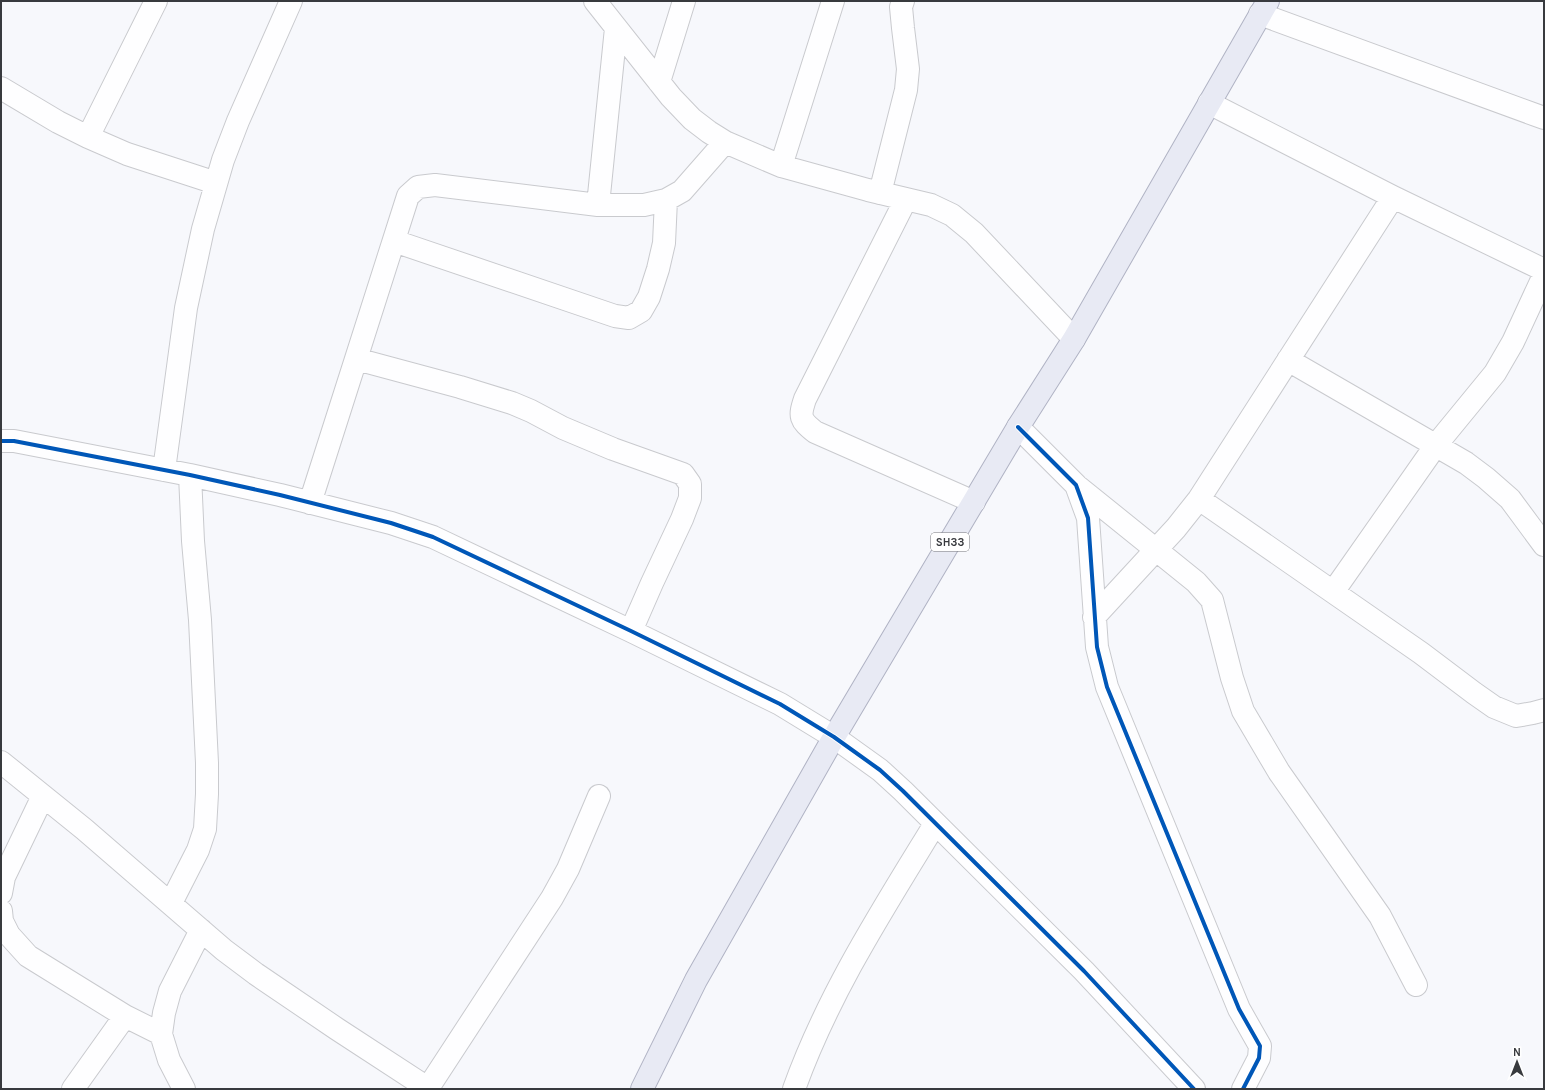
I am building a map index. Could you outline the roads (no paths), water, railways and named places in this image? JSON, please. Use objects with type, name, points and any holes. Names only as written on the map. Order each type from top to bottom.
[{"type":"main road","name":"SH33","points":[[642,1089],[696,980],[834,737],[1018,427],[1074,339],[1264,7]]},
{"type":"street","points":[[88,138],[156,1]]},
{"type":"street","points":[[164,470],[186,308],[201,236],[223,160],[238,121],[291,1]]},
{"type":"street","points":[[595,1],[671,97],[692,119],[725,142],[781,166],[880,193],[931,205],[952,215],[974,233],[1074,339]]},
{"type":"street","points":[[659,82],[684,1]]},
{"type":"street","points":[[781,166],[834,1]]},
{"type":"street","points":[[880,193],[906,90],[908,69],[903,28],[903,1]]},
{"type":"street","points":[[1264,7],[1544,118]]},
{"type":"street","points":[[598,205],[616,28]]},
{"type":"street","points":[[1,88],[52,119],[88,138],[127,154],[216,182]]},
{"type":"street","points":[[1209,103],[1393,197],[1544,270]]},
{"type":"street","points":[[310,503],[394,241],[404,205],[408,196],[418,187],[435,186],[598,205],[644,205],[666,200],[682,191],[725,142]]},
{"type":"street","points":[[1094,617],[1176,528],[1199,499],[1393,197]]},
{"type":"street","points":[[906,199],[805,398],[801,412],[805,424],[815,432],[974,502]]},
{"type":"street","points":[[394,241],[615,316],[629,318],[641,311],[649,297],[658,269],[664,243],[666,200]]},
{"type":"street","points":[[1333,592],[1436,445],[1495,373],[1513,342],[1544,275]]},
{"type":"street","points":[[356,359],[512,403],[613,450],[683,474],[690,484],[690,498],[682,520],[631,631]]},
{"type":"street","points":[[1288,360],[1436,445],[1471,467],[1510,499],[1542,535]]},
{"type":"street","points":[[1018,427],[1076,485],[1196,582],[1212,600],[1232,678],[1243,711],[1279,772],[1380,916],[1416,985]]},
{"type":"street","points":[[1,441],[14,441],[190,475],[391,523],[434,537],[780,704],[834,737],[880,770],[903,791],[1084,971],[1194,1089]]},
{"type":"street","points":[[171,903],[198,850],[205,829],[208,794],[208,763],[200,620],[193,541],[190,475]]},
{"type":"street","points":[[1076,485],[1088,518],[1094,617],[1098,647],[1107,688],[1239,1009],[1260,1046],[1259,1058],[1243,1089]]},
{"type":"street","points":[[1199,499],[1421,653],[1494,707],[1516,716],[1544,710]]},
{"type":"street","points":[[1,762],[171,903],[224,950],[256,974],[428,1089],[552,898],[568,869],[599,796]]},
{"type":"street","points":[[1,893],[4,877],[43,796]]},
{"type":"street","points":[[794,1089],[824,1016],[846,974],[867,936],[935,824]]},
{"type":"street","points":[[1,911],[2,921],[9,935],[28,956],[124,1016],[161,1034]]},
{"type":"street","points":[[184,1089],[169,1060],[161,1034],[164,1013],[170,991],[201,930]]},
{"type":"street","points":[[74,1089],[124,1016]]}]
